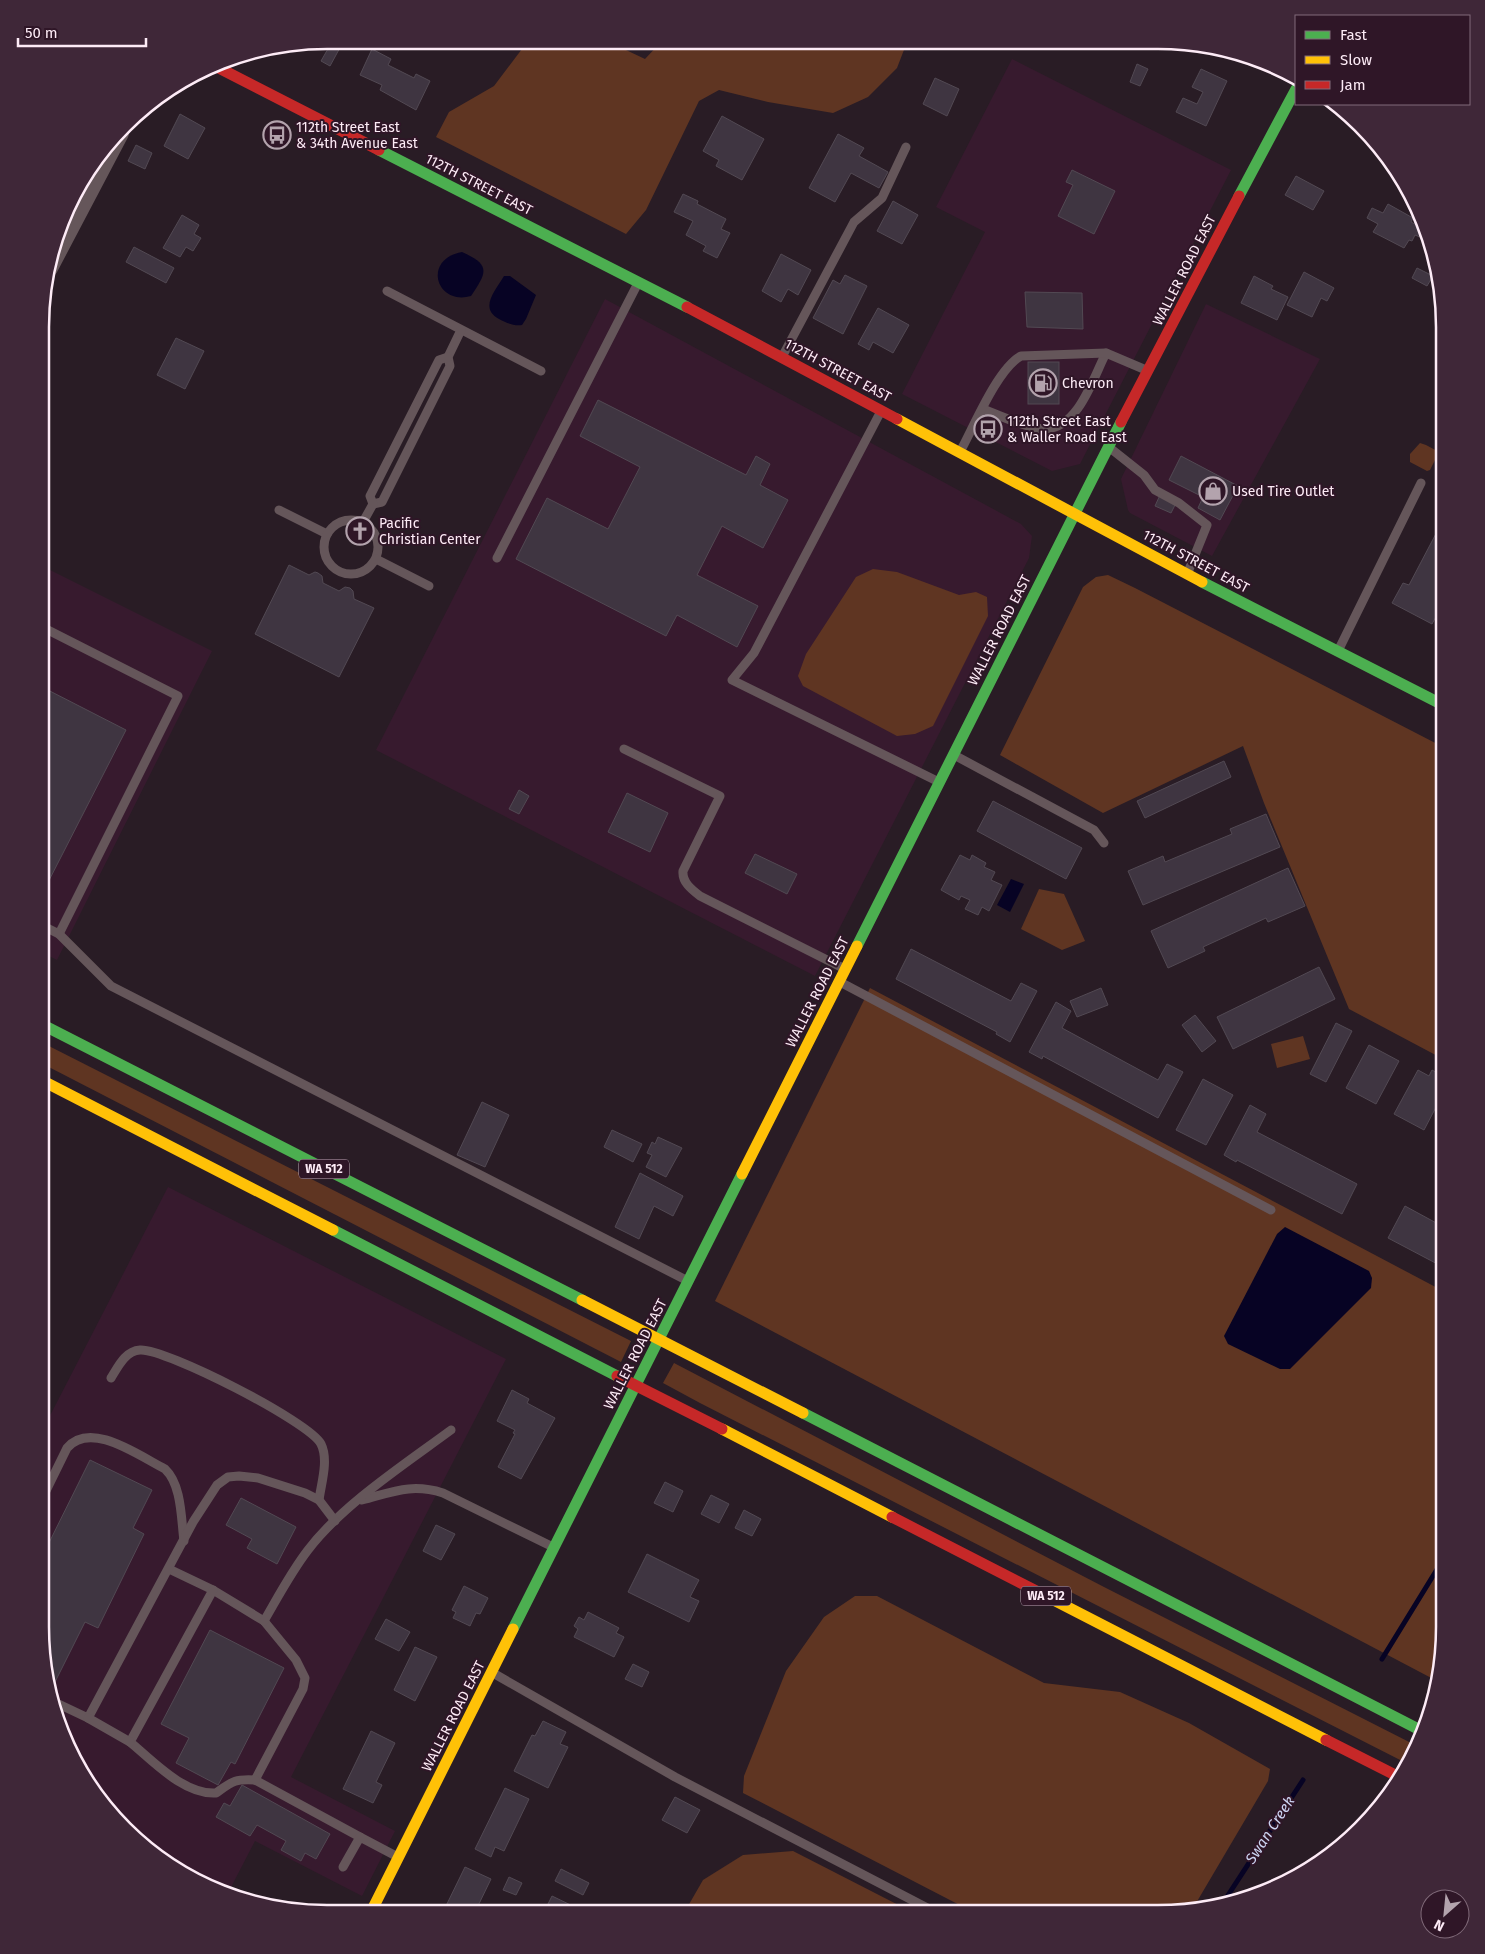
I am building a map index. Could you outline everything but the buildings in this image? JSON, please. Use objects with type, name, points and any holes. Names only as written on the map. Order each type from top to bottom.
[{"type":"main road","name":"112TH STREET EAST","points":[[222,69],[638,282],[882,410],[1187,574],[1436,701]]},
{"type":"main road","name":"WALLER ROAD EAST","points":[[374,1905],[1074,513],[1295,91]]},
{"type":"main road","name":"WA 512","points":[[49,1028],[1417,1729]]},
{"type":"main road","name":"WA 512","points":[[49,1084],[1394,1774]]},
{"type":"street","points":[[59,251],[110,152]]},
{"type":"lane","points":[[782,357],[854,222],[882,198],[906,147]]},
{"type":"lane","points":[[497,558],[638,282]]},
{"type":"lane","points":[[387,291],[541,371]]},
{"type":"lane","points":[[363,522],[373,504],[382,502],[387,493],[450,366],[448,357],[461,330]]},
{"type":"lane","points":[[960,452],[1002,373],[1013,360],[1021,356],[1106,353],[1148,372]]},
{"type":"lane","points":[[983,410],[1033,427],[1046,429],[1059,425],[1070,419],[1077,410],[1106,353]]},
{"type":"lane","points":[[373,504],[370,496],[430,377],[439,360],[448,357]]},
{"type":"lane","points":[[882,410],[754,653],[732,680],[939,782]]},
{"type":"lane","points":[[1109,447],[1144,475],[1155,490],[1179,503],[1207,525],[1187,574]]},
{"type":"lane","points":[[1338,651],[1421,483]]},
{"type":"lane","points":[[279,510],[327,534]]},
{"type":"lane","points":[[356,519],[363,522],[371,527],[376,534],[379,551],[376,559],[364,571],[347,574],[339,571],[332,566],[324,551],[327,534],[339,522],[356,519]]},
{"type":"lane","points":[[376,559],[429,586]]},
{"type":"lane","points":[[49,631],[178,696],[59,934]]},
{"type":"lane","points":[[624,749],[720,796],[683,871],[683,878],[691,890],[845,969]]},
{"type":"lane","points":[[953,755],[1094,830],[1104,842]]},
{"type":"lane","points":[[49,929],[59,934],[111,986],[688,1281]]},
{"type":"lane","points":[[839,982],[1271,1210]]},
{"type":"lane","points":[[111,1378],[126,1356],[133,1351],[152,1351],[178,1360],[236,1389],[304,1428],[320,1442],[324,1452],[319,1500]]},
{"type":"lane","points":[[264,1621],[309,1548],[335,1521],[451,1430]]},
{"type":"lane","points":[[49,1485],[67,1448],[74,1441],[92,1436],[107,1439],[165,1469],[171,1475],[177,1495],[184,1541]]},
{"type":"lane","points":[[88,1718],[208,1498],[218,1485],[228,1477],[258,1478],[305,1493],[319,1500],[335,1521]]},
{"type":"lane","points":[[357,1502],[407,1488],[426,1487],[443,1492],[554,1548]]},
{"type":"lane","points":[[169,1569],[213,1590],[264,1621],[296,1660],[305,1678],[303,1689],[255,1780]]},
{"type":"lane","points":[[130,1742],[213,1590]]},
{"type":"lane","points":[[492,1672],[683,1781],[922,1905]]},
{"type":"lane","points":[[59,1704],[130,1742],[180,1782],[196,1791],[208,1794],[216,1793],[231,1782],[255,1780],[398,1858]]},
{"type":"lane","points":[[343,1867],[360,1837]]},
{"type":"shaded area","points":[[522,49],[624,49],[645,59],[654,49],[904,49],[897,68],[868,97],[833,113],[768,102],[719,90],[699,101],[646,210],[626,234],[436,137],[449,112],[494,86]]},
{"type":"shaded area","points":[[1012,59],[1231,170],[1080,464],[1052,471],[902,394],[985,232],[936,207]]},
{"type":"shaded area","points":[[462,252],[482,265],[483,275],[471,296],[459,297],[449,294],[442,288],[438,280],[438,272],[442,263],[449,256]]},
{"type":"shaded area","points":[[504,276],[510,276],[536,295],[522,325],[513,325],[499,319],[490,310],[489,305],[493,293]]},
{"type":"shaded area","points":[[605,299],[1021,524],[1032,536],[1029,558],[815,976],[376,750]]},
{"type":"shaded area","points":[[1206,304],[1320,359],[1212,556],[1130,513],[1121,479]]},
{"type":"shaded area","points":[[1420,443],[1436,450],[1436,458],[1430,470],[1427,471],[1410,462],[1410,454]]},
{"type":"shaded area","points":[[873,569],[897,572],[959,595],[976,592],[987,597],[988,616],[933,726],[915,734],[897,736],[803,686],[798,676],[806,654],[856,577]]},
{"type":"shaded area","points":[[49,570],[212,651],[57,960],[49,956]]},
{"type":"shaded area","points":[[1108,575],[1135,588],[1436,743],[1436,1055],[1349,1009],[1264,803],[1243,746],[1103,813],[1000,755],[1083,587],[1096,577]]},
{"type":"shaded area","points":[[1011,879],[1024,884],[1010,912],[997,905]]},
{"type":"shaded area","points":[[1039,889],[1064,894],[1085,941],[1062,950],[1021,929]]},
{"type":"shaded area","points":[[870,988],[1436,1287],[1436,1646],[1432,1678],[715,1301]]},
{"type":"shaded area","points":[[1303,1036],[1310,1059],[1277,1068],[1271,1044]]},
{"type":"shaded area","points":[[49,1046],[631,1341],[621,1362],[49,1067]]},
{"type":"shaded area","points":[[168,1187],[506,1359],[291,1777],[395,1831],[362,1896],[255,1841],[230,1888],[220,1884],[187,1868],[157,1848],[130,1824],[106,1797],[96,1782],[77,1750],[63,1717],[51,1664],[49,1646],[49,1418]]},
{"type":"shaded area","points":[[1285,1227],[1369,1271],[1372,1278],[1371,1288],[1290,1369],[1280,1369],[1228,1344],[1224,1336],[1277,1234]]},
{"type":"shaded area","points":[[674,1363],[1104,1587],[1411,1743],[1408,1750],[1402,1761],[663,1383]]},
{"type":"shaded area","points":[[855,1596],[877,1596],[1044,1683],[1120,1692],[1189,1723],[1270,1769],[1268,1781],[1196,1903],[1177,1905],[960,1905],[743,1793],[744,1776],[786,1671],[824,1617]]},
{"type":"shaded area","points":[[793,1851],[898,1905],[689,1905],[703,1880],[743,1855]]},
{"type":"waterway","name":"Swan Creek","points":[[1382,1659],[1436,1571]]},
{"type":"waterway","name":"Swan Creek","points":[[1227,1897],[1303,1780]]},
{"type":"traffic: fast","points":[[1239,196],[1295,91]]},
{"type":"traffic: fast","points":[[379,150],[687,307]]},
{"type":"traffic: fast","points":[[857,946],[1121,422]]},
{"type":"traffic: fast","points":[[1202,582],[1436,701]]},
{"type":"traffic: fast","points":[[49,1028],[582,1300]]},
{"type":"traffic: fast","points":[[513,1629],[742,1174]]},
{"type":"traffic: fast","points":[[333,1230],[617,1376]]},
{"type":"traffic: fast","points":[[803,1413],[1417,1729]]},
{"type":"traffic: slow","points":[[897,419],[1202,582]]},
{"type":"traffic: slow","points":[[742,1174],[857,946]]},
{"type":"traffic: slow","points":[[49,1084],[333,1230]]},
{"type":"traffic: slow","points":[[582,1300],[803,1413]]},
{"type":"traffic: slow","points":[[722,1429],[892,1517]]},
{"type":"traffic: slow","points":[[1046,1596],[1326,1740]]},
{"type":"traffic: slow","points":[[375,1905],[513,1629]]},
{"type":"traffic: jam","points":[[222,69],[379,150]]},
{"type":"traffic: jam","points":[[1121,422],[1239,196]]},
{"type":"traffic: jam","points":[[687,307],[897,419]]},
{"type":"traffic: jam","points":[[617,1376],[722,1429]]},
{"type":"traffic: jam","points":[[892,1517],[1046,1596]]},
{"type":"traffic: jam","points":[[1326,1740],[1394,1774]]},
{"type":"place","name":"112th Street East & 34th Avenue East","points":[[277,135]]},
{"type":"place","name":"Chevron","points":[[1043,383]]},
{"type":"place","name":"112th Street East & Waller Road East","points":[[988,429]]},
{"type":"place","name":"Used Tire Outlet","points":[[1213,491]]},
{"type":"place","name":"Pacific Christian Center","points":[[360,531]]}]
